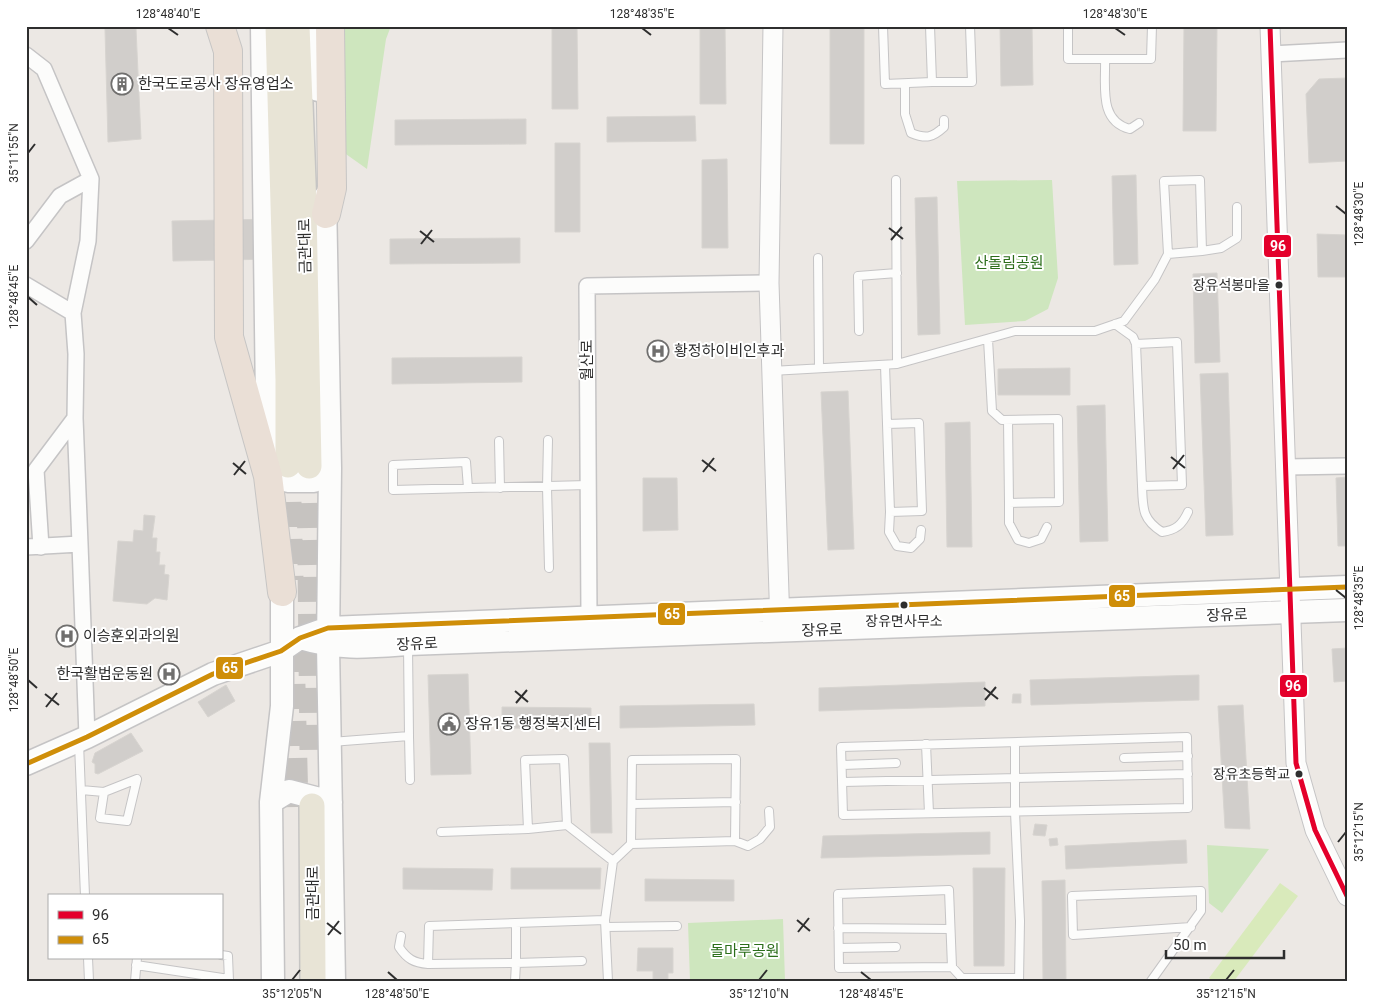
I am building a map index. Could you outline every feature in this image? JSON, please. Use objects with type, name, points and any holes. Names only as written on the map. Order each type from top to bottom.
[{"type":"highway","points":[[326,214],[332,188],[330,26]]},
{"type":"highway","points":[[227,35],[229,337],[299,468],[282,592]]},
{"type":"main road","points":[[262,26],[299,468],[328,637],[329,742],[313,805],[334,981]]},
{"type":"main road","name":"금관대로","points":[[278,26],[288,380],[299,468]]},
{"type":"main road","name":"금관대로","points":[[297,26],[304,207],[299,468]]},
{"type":"main road","points":[[299,468],[326,214],[315,26]]},
{"type":"main road","name":"장유로","points":[[328,637],[590,616],[1347,587]]},
{"type":"main road","points":[[273,981],[272,802],[282,706],[282,592]]},
{"type":"main road","name":"장유로","points":[[328,637],[359,648],[408,644],[1347,610]]},
{"type":"main road","points":[[26,764],[83,739],[214,674],[281,651],[300,638],[328,637]]},
{"type":"main road","points":[[272,802],[289,791],[313,805]]},
{"type":"main road","name":"금관대로","points":[[296,981],[313,805]]},
{"type":"main road","name":"금관대로","points":[[313,805],[313,981]]},
{"type":"street","points":[[773,26],[769,283],[780,632]]},
{"type":"street","points":[[1270,26],[1296,764],[1315,830],[1347,896]]},
{"type":"street","points":[[1271,54],[1347,50]]},
{"type":"street","points":[[26,55],[44,69],[91,179],[88,241],[73,313],[76,354],[75,418],[80,544],[83,739]]},
{"type":"street","points":[[26,241],[60,196],[91,179]]},
{"type":"street","name":"월산로","points":[[590,616],[587,286],[769,283]]},
{"type":"street","points":[[26,285],[73,313]]},
{"type":"street","points":[[75,418],[31,468],[34,547],[80,544]]},
{"type":"street","points":[[1286,468],[1347,466]]},
{"type":"lane","points":[[883,26],[885,84],[972,82],[970,26]]},
{"type":"lane","points":[[930,26],[932,82]]},
{"type":"lane","points":[[1068,26],[1068,59],[1151,59],[1152,26]]},
{"type":"lane","points":[[1105,59],[1106,97],[1109,116],[1119,126],[1130,128],[1139,123]]},
{"type":"lane","points":[[904,84],[905,114],[911,133],[923,138],[934,136],[944,127],[944,120]]},
{"type":"lane","points":[[896,180],[897,364]]},
{"type":"lane","points":[[772,371],[897,364],[1014,331],[1096,331],[1124,321],[1155,279],[1168,254],[1164,181],[1200,180],[1202,251]]},
{"type":"lane","points":[[1168,254],[1221,248],[1237,238],[1237,207]]},
{"type":"lane","points":[[818,258],[819,368]]},
{"type":"lane","points":[[859,331],[858,276],[897,274]]},
{"type":"lane","points":[[1115,324],[1133,336],[1136,344],[1143,512],[1151,525],[1162,532],[1174,530],[1184,521],[1188,512]]},
{"type":"lane","points":[[988,339],[992,411],[1002,420],[1058,419],[1059,502],[1009,503]]},
{"type":"lane","points":[[1136,344],[1177,342],[1182,485],[1142,486]]},
{"type":"lane","points":[[885,365],[889,532],[896,546],[911,548],[920,539],[921,530]]},
{"type":"lane","points":[[1008,420],[1009,523],[1018,540],[1029,543],[1041,539],[1047,527]]},
{"type":"lane","points":[[887,424],[920,423],[922,511],[890,512]]},
{"type":"lane","points":[[548,440],[546,487],[549,568]]},
{"type":"lane","points":[[499,441],[500,488]]},
{"type":"lane","points":[[468,488],[466,462],[393,466],[393,490],[588,485]]},
{"type":"lane","points":[[408,644],[410,780]]},
{"type":"lane","points":[[329,742],[409,736]]},
{"type":"lane","points":[[1187,737],[1188,808],[843,815],[842,747],[1015,743],[1187,737]]},
{"type":"lane","points":[[83,739],[81,790],[85,894]]},
{"type":"lane","points":[[952,967],[839,968],[838,894],[948,890],[952,967],[962,978],[1019,980],[1020,921],[1014,779],[1015,743]]},
{"type":"lane","points":[[926,744],[929,813]]},
{"type":"lane","points":[[1124,758],[1188,756]]},
{"type":"lane","points":[[528,829],[525,760],[564,759],[568,824]]},
{"type":"lane","points":[[631,844],[633,804],[632,760],[736,759],[735,841]]},
{"type":"lane","points":[[842,766],[896,763]]},
{"type":"lane","points":[[843,782],[1188,774]]},
{"type":"lane","points":[[81,790],[104,792],[137,780],[127,821],[100,818],[104,792]]},
{"type":"lane","points":[[633,804],[736,802]]},
{"type":"lane","points":[[608,981],[605,924],[613,861],[631,844],[735,841],[748,846],[760,839],[770,827],[769,811]]},
{"type":"lane","points":[[441,832],[528,829],[568,824],[613,861]]},
{"type":"lane","points":[[1151,981],[1191,927],[1201,911],[1201,891],[1072,896],[1073,935],[1191,927]]},
{"type":"lane","points":[[515,981],[516,924]]},
{"type":"lane","points":[[428,964],[429,926],[605,924],[677,926]]},
{"type":"lane","points":[[838,928],[950,929]]},
{"type":"lane","points":[[401,936],[399,947],[406,957],[416,964],[582,961]]},
{"type":"lane","points":[[839,948],[896,947]]},
{"type":"lane","points":[[135,981],[137,962],[229,980],[228,956],[222,955]]},
{"type":"lane","points":[[88,960],[89,981]]},
{"type":"green space","points":[[340,26],[391,26],[386,39],[367,169],[343,152]]},
{"type":"green space","name":"산돌림공원","points":[[1052,180],[1058,278],[1048,309],[1025,321],[965,325],[957,181]]},
{"type":"green space","points":[[1207,845],[1269,849],[1222,913],[1209,903]]},
{"type":"green space","points":[[1280,883],[1298,896],[1234,981],[1213,981],[1209,978]]},
{"type":"green space","name":"돌마루공원","points":[[783,919],[785,981],[690,981],[688,923]]},
{"type":"building","points":[[552,26],[577,26],[578,109],[552,109]]},
{"type":"building","points":[[700,26],[725,26],[726,104],[700,104]]},
{"type":"building","points":[[830,26],[864,26],[864,144],[830,144]]},
{"type":"building","points":[[1000,26],[1032,26],[1033,85],[1001,86]]},
{"type":"building","points":[[1184,26],[1217,26],[1216,131],[1183,131]]},
{"type":"building","name":"한국도로공사 장유영업소","points":[[105,29],[136,29],[141,139],[108,142]]},
{"type":"building","points":[[1347,78],[1347,161],[1309,163],[1306,94],[1319,79]]},
{"type":"building","points":[[695,116],[696,141],[607,142],[607,117]]},
{"type":"building","points":[[526,119],[526,144],[395,145],[395,120]]},
{"type":"building","points":[[555,143],[580,143],[580,232],[555,232]]},
{"type":"building","points":[[727,159],[728,248],[702,248],[702,160]]},
{"type":"building","points":[[1136,175],[1138,264],[1114,265],[1112,176]]},
{"type":"building","points":[[937,197],[940,334],[918,335],[915,198]]},
{"type":"building","points":[[275,219],[276,259],[173,261],[172,221]]},
{"type":"building","points":[[1317,234],[1347,235],[1347,277],[1318,277]]},
{"type":"building","points":[[520,238],[520,263],[390,264],[390,239]]},
{"type":"building","points":[[1217,273],[1220,362],[1195,363],[1193,274]]},
{"type":"building","points":[[522,357],[522,382],[392,384],[392,358]]},
{"type":"building","points":[[1070,368],[1070,395],[998,395],[998,369]]},
{"type":"building","points":[[1228,373],[1233,535],[1206,536],[1200,374]]},
{"type":"building","points":[[848,391],[854,549],[828,550],[821,392]]},
{"type":"building","points":[[1105,405],[1108,541],[1080,542],[1077,406]]},
{"type":"building","points":[[970,422],[972,547],[947,547],[945,423]]},
{"type":"building","points":[[1347,477],[1347,546],[1338,546],[1336,478]]},
{"type":"building","points":[[643,478],[677,478],[678,530],[643,531]]},
{"type":"building","points":[[144,515],[155,516],[152,538],[157,538],[156,552],[160,552],[159,565],[165,565],[164,574],[169,575],[167,600],[155,598],[147,604],[113,601],[118,541],[133,542],[134,530],[143,531]]},
{"type":"building","points":[[1347,648],[1347,681],[1334,682],[1332,649]]},
{"type":"building","name":"장유1동 행정복지센터","points":[[468,674],[471,774],[431,775],[428,675]]},
{"type":"building","points":[[1199,675],[1199,700],[1031,705],[1030,680]]},
{"type":"building","points":[[985,682],[985,706],[819,711],[819,688]]},
{"type":"building","points":[[226,685],[235,701],[208,717],[198,702]]},
{"type":"building","points":[[1013,694],[1021,694],[1021,703],[1012,703]]},
{"type":"building","points":[[754,704],[755,725],[620,728],[620,706]]},
{"type":"building","points":[[1243,705],[1250,829],[1225,828],[1218,706]]},
{"type":"building","points":[[502,707],[591,708],[591,729],[502,728]]},
{"type":"building","points":[[131,733],[143,751],[98,774],[95,773],[95,764],[92,762],[95,753]]},
{"type":"building","points":[[589,743],[610,743],[612,833],[591,833]]},
{"type":"building","points":[[1035,824],[1047,825],[1045,836],[1033,835]]},
{"type":"building","points":[[990,832],[990,854],[821,858],[823,836]]},
{"type":"building","points":[[1057,838],[1058,845],[1050,846],[1049,839]]},
{"type":"building","points":[[1186,840],[1187,863],[1066,869],[1065,846]]},
{"type":"building","points":[[403,868],[493,869],[492,890],[403,889]]},
{"type":"building","points":[[511,868],[601,868],[600,889],[511,889]]},
{"type":"building","points":[[973,868],[1005,868],[1004,966],[974,966]]},
{"type":"building","points":[[645,879],[734,880],[734,901],[645,901]]},
{"type":"building","points":[[1065,880],[1066,981],[1043,981],[1042,881]]},
{"type":"building","points":[[638,948],[673,948],[673,973],[668,973],[668,981],[653,981],[653,971],[637,971]]},
{"type":"tunnel","points":[[288,465],[291,580]]},
{"type":"tunnel","points":[[309,466],[312,753]]},
{"type":"tunnel","points":[[292,647],[296,807]]},
{"type":"transit line","name":"96","points":[[1270,26],[1296,763],[1315,830],[1347,896]]},
{"type":"transit line","name":"65","points":[[26,764],[87,737],[213,674],[281,651],[300,638],[328,628],[1347,587]]},
{"type":"place","name":"한국도로공사 장유영업소","points":[[122,84]]},
{"type":"place","name":"장유석봉마을","points":[[1279,285]]},
{"type":"place","name":"황정하이비인후과","points":[[658,351]]},
{"type":"place","name":"장유면사무소","points":[[904,605]]},
{"type":"place","name":"이승훈외과의원","points":[[67,636]]},
{"type":"place","name":"한국활법운동원","points":[[169,674]]},
{"type":"place","name":"장유1동 행정복지센터","points":[[449,724]]},
{"type":"place","name":"장유초등학교","points":[[1299,774]]}]
